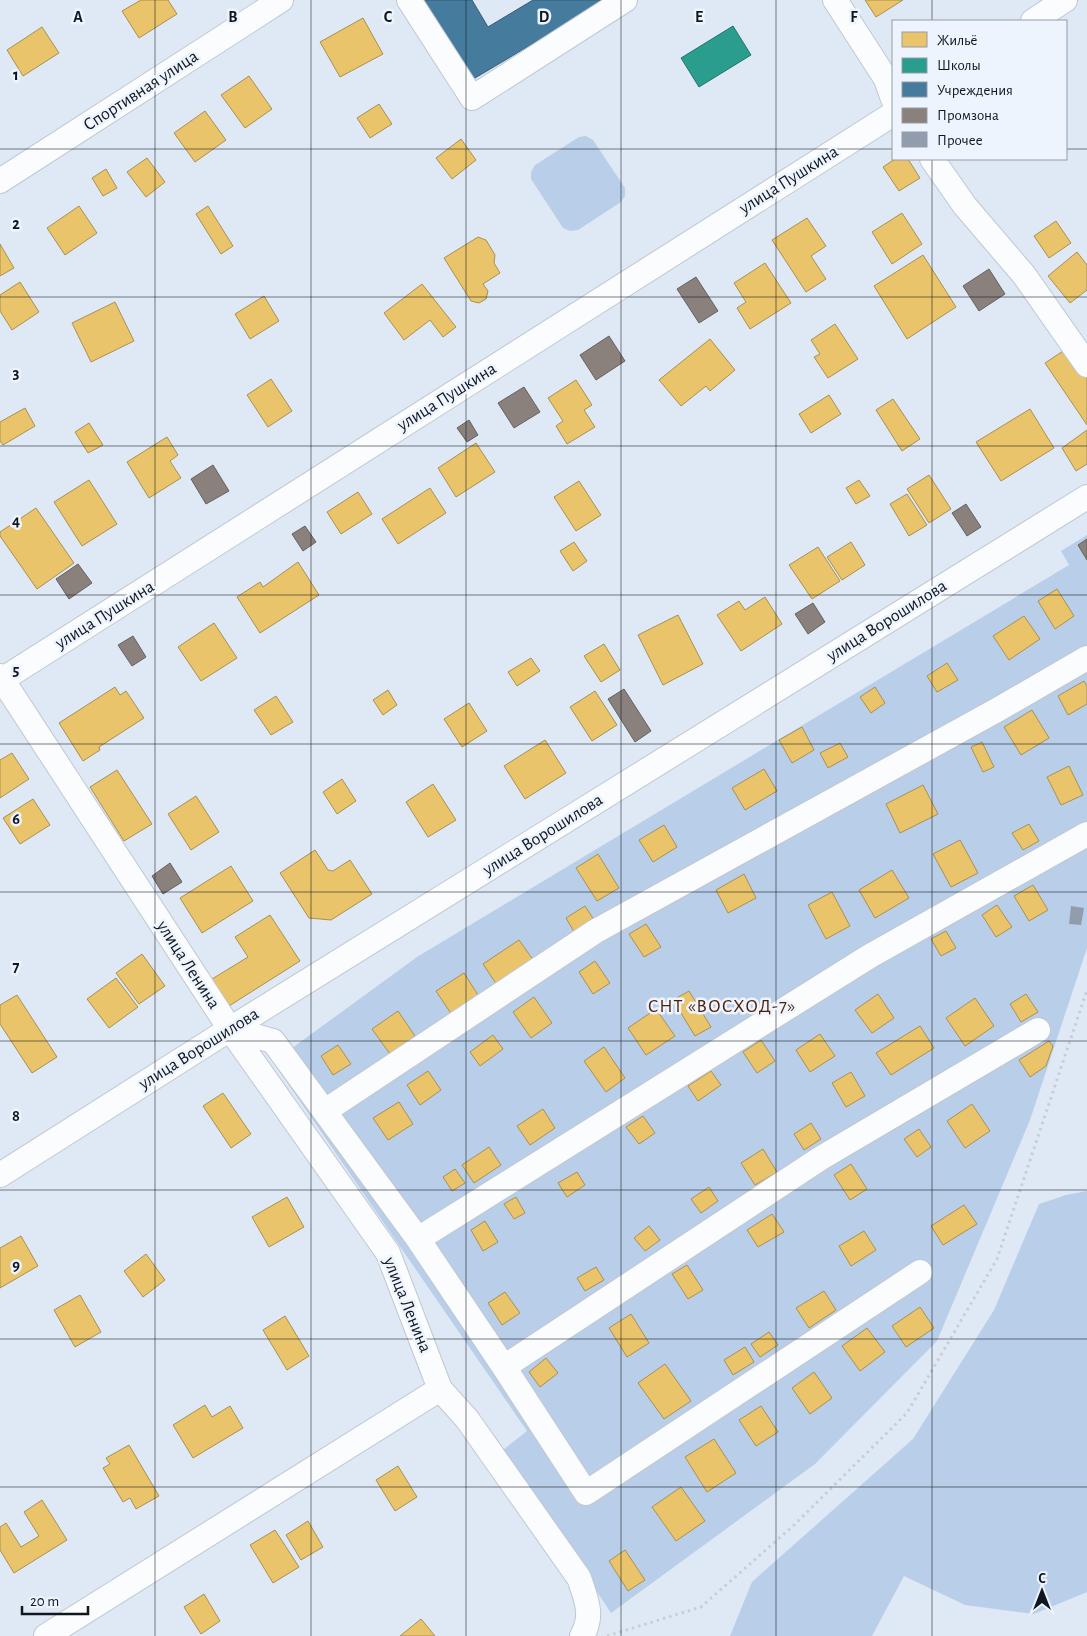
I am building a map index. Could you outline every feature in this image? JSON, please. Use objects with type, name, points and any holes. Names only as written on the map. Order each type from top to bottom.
[{"type":"street","name":"Спортивная улица","points":[[0,181],[281,0]]},
{"type":"street","points":[[409,0],[472,98],[625,0]]},
{"type":"street","points":[[836,0],[886,79],[892,96]]},
{"type":"street","points":[[1035,20],[1065,0]]},
{"type":"street","name":"улица Пушкина","points":[[1,679],[892,115]]},
{"type":"street","points":[[933,160],[965,206],[1024,275],[1087,364]]},
{"type":"street","name":"улица Ворошилова","points":[[0,1175],[230,1029],[1087,497]]},
{"type":"street","points":[[325,1111],[596,931],[997,710],[1087,658]]},
{"type":"street","name":"улица Ленина","points":[[1,679],[230,1029],[388,1254],[440,1388],[467,1419],[579,1578],[588,1606],[588,1626],[582,1636]]},
{"type":"street","points":[[418,1239],[870,956],[1087,834]]},
{"type":"street","points":[[230,1029],[273,1041],[418,1239],[504,1366],[586,1493],[920,1272]]},
{"type":"street","points":[[504,1366],[821,1158],[1038,1030]]},
{"type":"street","points":[[46,1636],[440,1388]]},
{"type":"path","points":[[607,1636],[702,1607],[792,1526],[907,1413],[997,1260],[1087,990]]},
{"type":"shaded area","points":[[586,136],[593,140],[625,188],[625,196],[621,202],[578,230],[570,231],[563,228],[531,179],[531,172],[535,165],[579,137]]},
{"type":"shaded area","points":[[1087,535],[1087,948],[1030,1120],[937,1341],[815,1464],[611,1613],[503,1450],[527,1431],[273,1062],[417,957],[1069,565],[1061,551]]},
{"type":"shaded area","points":[[1087,1191],[1087,1592],[1034,1614],[965,1605],[904,1576],[872,1636],[730,1636],[752,1582],[913,1439],[994,1310],[1039,1204],[1066,1195]]},
{"type":"building: Жильё","points":[[141,0],[168,0],[177,14],[139,38],[122,11]]},
{"type":"building: Жильё","points":[[865,0],[903,0],[876,17]]},
{"type":"building: Жильё","points":[[363,18],[383,54],[340,77],[320,42]]},
{"type":"building: Жильё","points":[[42,27],[59,53],[23,76],[7,50]]},
{"type":"building: Жильё","points":[[249,76],[272,109],[245,128],[221,95]]},
{"type":"building: Жильё","points":[[379,104],[392,124],[370,138],[357,118]]},
{"type":"building: Жильё","points":[[205,111],[226,140],[195,162],[174,133]]},
{"type":"building: Жильё","points":[[461,139],[476,160],[452,179],[436,158]]},
{"type":"building: Жильё","points":[[147,158],[165,182],[146,197],[127,172]]},
{"type":"building: Жильё","points":[[894,160],[909,160],[920,178],[899,191],[883,167]]},
{"type":"building: Жильё","points":[[106,169],[117,188],[103,196],[92,178]]},
{"type":"building: Жильё","points":[[79,206],[97,233],[65,255],[47,228]]},
{"type":"building: Жильё","points":[[208,206],[233,246],[221,254],[196,214]]},
{"type":"building: Жильё","points":[[902,213],[922,244],[892,264],[872,232]]},
{"type":"building: Жильё","points":[[807,218],[826,246],[811,256],[826,279],[806,292],[772,240]]},
{"type":"building: Жильё","points":[[1056,221],[1071,243],[1049,258],[1034,236]]},
{"type":"building: Жильё","points":[[478,237],[486,240],[495,255],[494,263],[500,273],[483,284],[488,291],[486,299],[479,303],[471,301],[444,258]]},
{"type":"building: Жильё","points":[[0,244],[14,268],[0,276]]},
{"type":"building: Жильё","points":[[1077,252],[1087,265],[1087,290],[1070,303],[1048,276]]},
{"type":"building: Жильё","points":[[923,255],[956,307],[907,339],[874,286]]},
{"type":"building: Жильё","points":[[765,263],[791,303],[750,329],[737,308],[746,302],[734,283]]},
{"type":"building: Жильё","points":[[20,282],[39,312],[12,330],[0,311],[0,295]]},
{"type":"building: Жильё","points":[[422,284],[456,327],[443,337],[430,320],[404,340],[384,313]]},
{"type":"building: Жильё","points":[[264,296],[279,321],[250,339],[235,314]]},
{"type":"building: Жильё","points":[[115,302],[134,341],[91,362],[72,323]]},
{"type":"building: Жильё","points":[[835,324],[858,359],[828,378],[814,357],[820,354],[811,340]]},
{"type":"building: Жильё","points":[[710,339],[735,370],[710,391],[706,386],[681,406],[659,380]]},
{"type":"building: Жильё","points":[[1063,351],[1069,361],[1074,358],[1087,377],[1087,425],[1045,363]]},
{"type":"building: Жильё","points":[[271,379],[292,411],[268,427],[247,395]]},
{"type":"building: Жильё","points":[[576,380],[592,405],[584,410],[595,427],[567,444],[556,426],[563,421],[548,398]]},
{"type":"building: Жильё","points":[[829,395],[841,414],[811,433],[799,414]]},
{"type":"building: Жильё","points":[[893,399],[920,439],[902,451],[876,410]]},
{"type":"building: Жильё","points":[[25,408],[35,426],[3,445],[0,441],[0,422]]},
{"type":"building: Жильё","points":[[1030,409],[1054,448],[1001,481],[976,442]]},
{"type":"building: Жильё","points":[[89,423],[103,445],[88,453],[75,432]]},
{"type":"building: Жильё","points":[[1087,430],[1087,464],[1076,471],[1062,448]]},
{"type":"building: Жильё","points":[[167,437],[178,455],[170,461],[181,478],[149,498],[127,462]]},
{"type":"building: Жильё","points":[[476,443],[495,472],[456,497],[438,468]]},
{"type":"building: Жильё","points":[[929,475],[951,509],[929,523],[907,489]]},
{"type":"building: Жильё","points":[[89,480],[117,524],[82,546],[54,502]]},
{"type":"building: Жильё","points":[[859,480],[870,496],[856,504],[846,488]]},
{"type":"building: Жильё","points":[[579,481],[601,515],[576,531],[554,497]]},
{"type":"building: Жильё","points":[[430,488],[446,513],[398,544],[382,519]]},
{"type":"building: Жильё","points":[[358,492],[372,514],[341,534],[327,512]]},
{"type":"building: Жильё","points":[[907,494],[927,525],[909,536],[890,504]]},
{"type":"building: Жильё","points":[[36,508],[74,563],[37,589],[0,536],[0,532]]},
{"type":"building: Жильё","points":[[574,542],[587,561],[573,571],[560,551]]},
{"type":"building: Жильё","points":[[851,542],[865,565],[842,580],[827,557]]},
{"type":"building: Жильё","points":[[818,547],[840,581],[812,599],[789,565]]},
{"type":"building: Жильё","points":[[298,562],[319,595],[260,633],[237,597],[260,582],[263,587]]},
{"type":"building: Жильё","points":[[1057,589],[1074,616],[1055,629],[1038,601]]},
{"type":"building: Жильё","points":[[765,597],[782,624],[741,651],[717,615],[739,601],[745,610]]},
{"type":"building: Жильё","points":[[678,615],[703,664],[663,685],[638,635]]},
{"type":"building: Жильё","points":[[1024,616],[1040,639],[1009,660],[993,636]]},
{"type":"building: Жильё","points":[[214,623],[237,658],[201,681],[178,647]]},
{"type":"building: Жильё","points":[[604,644],[620,670],[601,682],[584,656]]},
{"type":"building: Жильё","points":[[531,658],[540,671],[517,686],[508,672]]},
{"type":"building: Жильё","points":[[947,663],[958,680],[937,692],[927,676]]},
{"type":"building: Жильё","points":[[1084,681],[1087,686],[1087,704],[1068,715],[1058,696]]},
{"type":"building: Жильё","points":[[115,687],[120,695],[126,691],[144,718],[99,747],[100,750],[83,761],[59,723]]},
{"type":"building: Жильё","points":[[875,687],[885,703],[871,713],[860,697]]},
{"type":"building: Жильё","points":[[388,690],[397,705],[383,715],[373,700]]},
{"type":"building: Жильё","points":[[595,691],[617,725],[592,741],[570,707]]},
{"type":"building: Жильё","points":[[276,696],[293,722],[271,735],[254,710]]},
{"type":"building: Жильё","points":[[469,703],[487,731],[462,747],[444,719]]},
{"type":"building: Жильё","points":[[1032,710],[1049,738],[1021,755],[1004,727]]},
{"type":"building: Жильё","points":[[802,727],[814,750],[792,763],[779,740]]},
{"type":"building: Жильё","points":[[545,740],[566,773],[525,799],[504,766]]},
{"type":"building: Жильё","points":[[982,742],[994,767],[983,772],[971,747]]},
{"type":"building: Жильё","points":[[840,743],[848,757],[828,768],[820,753]]},
{"type":"building: Жильё","points":[[12,753],[29,779],[0,798],[0,760]]},
{"type":"building: Жильё","points":[[1069,766],[1083,795],[1061,805],[1047,777]]},
{"type":"building: Жильё","points":[[764,769],[777,791],[745,810],[732,788]]},
{"type":"building: Жильё","points":[[117,770],[152,824],[124,841],[90,787]]},
{"type":"building: Жильё","points":[[342,779],[356,801],[337,814],[323,792]]},
{"type":"building: Жильё","points":[[433,784],[456,820],[428,837],[406,802]]},
{"type":"building: Жильё","points":[[923,785],[938,814],[900,833],[886,804]]},
{"type":"building: Жильё","points":[[196,796],[219,832],[191,850],[168,814]]},
{"type":"building: Жильё","points":[[33,799],[50,825],[20,844],[3,818]]},
{"type":"building: Жильё","points":[[1029,824],[1039,841],[1023,850],[1012,833]]},
{"type":"building: Жильё","points":[[664,825],[677,847],[653,862],[639,840]]},
{"type":"building: Жильё","points":[[960,840],[978,873],[951,887],[933,854]]},
{"type":"building: Жильё","points":[[315,850],[328,870],[333,871],[350,860],[372,894],[331,920],[309,918],[280,873]]},
{"type":"building: Жильё","points":[[598,854],[619,888],[597,901],[576,868]]},
{"type":"building: Жильё","points":[[231,866],[253,901],[202,933],[180,898]]},
{"type":"building: Жильё","points":[[892,870],[909,898],[875,918],[859,890]]},
{"type":"building: Жильё","points":[[744,874],[756,898],[728,913],[716,890]]},
{"type":"building: Жильё","points":[[1033,885],[1048,910],[1029,921],[1014,896]]},
{"type":"building: Жильё","points":[[832,892],[850,926],[826,939],[808,905]]},
{"type":"building: Жильё","points":[[997,905],[1012,927],[996,937],[982,915]]},
{"type":"building: Жильё","points":[[585,906],[596,923],[576,935],[566,918]]},
{"type":"building: Жильё","points":[[270,915],[300,961],[229,1006],[212,979],[248,957],[235,937]]},
{"type":"building: Жильё","points":[[646,924],[661,947],[644,957],[629,934]]},
{"type":"building: Жильё","points":[[946,931],[956,948],[941,956],[931,939]]},
{"type":"building: Жильё","points":[[519,940],[536,964],[499,988],[483,964]]},
{"type":"building: Жильё","points":[[142,954],[165,986],[139,1004],[116,973]]},
{"type":"building: Жильё","points":[[595,961],[610,983],[593,994],[579,972]]},
{"type":"building: Жильё","points":[[464,973],[480,998],[452,1015],[436,991]]},
{"type":"building: Жильё","points":[[116,978],[138,1007],[109,1028],[87,999]]},
{"type":"building: Жильё","points":[[689,991],[711,1027],[695,1036],[673,1000]]},
{"type":"building: Жильё","points":[[878,994],[894,1018],[872,1033],[855,1010]]},
{"type":"building: Жильё","points":[[1026,994],[1038,1012],[1021,1022],[1010,1004]]},
{"type":"building: Жильё","points":[[17,995],[57,1057],[32,1073],[0,1024],[0,1005]]},
{"type":"building: Жильё","points":[[534,997],[552,1023],[531,1038],[513,1012]]},
{"type":"building: Жильё","points":[[975,998],[994,1026],[965,1046],[946,1018]]},
{"type":"building: Жильё","points":[[656,1009],[675,1036],[646,1055],[628,1028]]},
{"type":"building: Жильё","points":[[398,1011],[415,1036],[390,1054],[372,1029]]},
{"type":"building: Жильё","points":[[920,1026],[934,1048],[891,1075],[876,1053]]},
{"type":"building: Жильё","points":[[820,1034],[835,1056],[810,1072],[796,1050]]},
{"type":"building: Жильё","points":[[493,1035],[503,1049],[480,1066],[470,1052]]},
{"type":"building: Жильё","points":[[761,1040],[775,1061],[757,1073],[743,1052]]},
{"type":"building: Жильё","points":[[1049,1041],[1053,1046],[1046,1066],[1030,1077],[1019,1060]]},
{"type":"building: Жильё","points":[[338,1045],[351,1064],[333,1075],[321,1056]]},
{"type":"building: Жильё","points":[[604,1047],[625,1078],[606,1092],[584,1061]]},
{"type":"building: Жильё","points":[[428,1071],[441,1090],[420,1105],[407,1085]]},
{"type":"building: Жильё","points":[[711,1071],[721,1085],[698,1101],[688,1086]]},
{"type":"building: Жильё","points":[[851,1072],[865,1096],[846,1107],[832,1083]]},
{"type":"building: Жильё","points":[[223,1093],[251,1134],[231,1148],[203,1106]]},
{"type":"building: Жильё","points":[[399,1102],[413,1124],[388,1140],[373,1118]]},
{"type":"building: Жильё","points":[[972,1104],[990,1131],[965,1148],[947,1121]]},
{"type":"building: Жильё","points":[[543,1109],[555,1128],[530,1145],[517,1126]]},
{"type":"building: Жильё","points":[[643,1116],[655,1133],[639,1144],[626,1127]]},
{"type":"building: Жильё","points":[[811,1123],[821,1139],[804,1150],[794,1134]]},
{"type":"building: Жильё","points":[[919,1129],[931,1147],[917,1157],[904,1139]]},
{"type":"building: Жильё","points":[[489,1147],[501,1165],[474,1183],[462,1165]]},
{"type":"building: Жильё","points":[[763,1149],[777,1172],[755,1185],[741,1163]]},
{"type":"building: Жильё","points":[[851,1164],[867,1189],[850,1200],[834,1175]]},
{"type":"building: Жильё","points":[[455,1169],[465,1183],[452,1191],[443,1177]]},
{"type":"building: Жильё","points":[[577,1172],[585,1185],[567,1197],[558,1183]]},
{"type":"building: Жильё","points":[[709,1187],[718,1201],[701,1213],[691,1199]]},
{"type":"building: Жильё","points":[[287,1197],[304,1227],[269,1247],[252,1217]]},
{"type":"building: Жильё","points":[[516,1197],[525,1213],[514,1219],[504,1204]]},
{"type":"building: Жильё","points":[[964,1205],[977,1224],[943,1245],[931,1226]]},
{"type":"building: Жильё","points":[[772,1214],[784,1232],[758,1247],[747,1230]]},
{"type":"building: Жильё","points":[[485,1221],[498,1242],[483,1251],[471,1230]]},
{"type":"building: Жильё","points":[[649,1226],[660,1240],[645,1251],[634,1238]]},
{"type":"building: Жильё","points":[[864,1231],[876,1250],[851,1266],[839,1246]]},
{"type":"building: Жильё","points":[[21,1236],[38,1266],[0,1288],[0,1248]]},
{"type":"building: Жильё","points":[[146,1254],[165,1280],[143,1297],[124,1271]]},
{"type":"building: Жильё","points":[[687,1265],[703,1290],[688,1299],[672,1274]]},
{"type":"building: Жильё","points":[[596,1267],[604,1280],[585,1291],[577,1278]]},
{"type":"building: Жильё","points":[[824,1291],[836,1310],[809,1328],[796,1308]]},
{"type":"building: Жильё","points":[[505,1292],[520,1313],[502,1325],[488,1303]]},
{"type":"building: Жильё","points":[[80,1295],[101,1332],[75,1347],[54,1310]]},
{"type":"building: Жильё","points":[[920,1307],[934,1328],[906,1347],[892,1326]]},
{"type":"building: Жильё","points":[[631,1314],[649,1343],[627,1357],[609,1328]]},
{"type":"building: Жильё","points":[[285,1316],[309,1356],[287,1370],[263,1330]]},
{"type":"building: Жильё","points":[[867,1328],[885,1352],[860,1371],[842,1346]]},
{"type":"building: Жильё","points":[[769,1332],[778,1345],[760,1357],[751,1344]]},
{"type":"building: Жильё","points":[[745,1347],[754,1362],[733,1375],[724,1360]]},
{"type":"building: Жильё","points":[[546,1358],[558,1373],[540,1387],[529,1372]]},
{"type":"building: Жильё","points":[[665,1364],[691,1401],[664,1419],[638,1383]]},
{"type":"building: Жильё","points":[[814,1372],[832,1398],[810,1414],[792,1388]]},
{"type":"building: Жильё","points":[[205,1405],[212,1417],[230,1406],[243,1428],[193,1458],[173,1425]]},
{"type":"building: Жильё","points":[[761,1406],[778,1432],[756,1446],[739,1420]]},
{"type":"building: Жильё","points":[[714,1439],[736,1473],[707,1492],[685,1457]]},
{"type":"building: Жильё","points":[[129,1445],[159,1496],[136,1509],[130,1498],[123,1502],[103,1468],[110,1464],[106,1458]]},
{"type":"building: Жильё","points":[[398,1466],[417,1497],[395,1511],[376,1480]]},
{"type":"building: Жильё","points":[[681,1487],[705,1521],[676,1541],[652,1507]]},
{"type":"building: Жильё","points":[[42,1500],[67,1540],[14,1573],[0,1550],[0,1527],[6,1523],[21,1547],[39,1536],[24,1512]]},
{"type":"building: Жильё","points":[[308,1521],[323,1547],[301,1560],[286,1535]]},
{"type":"building: Жильё","points":[[275,1530],[299,1567],[273,1583],[250,1545]]},
{"type":"building: Жильё","points":[[625,1550],[645,1580],[628,1591],[609,1561]]},
{"type":"building: Жильё","points":[[204,1594],[220,1621],[201,1634],[184,1607]]},
{"type":"building: Жильё","points":[[421,1619],[435,1636],[400,1636]]},
{"type":"building: Школы","points":[[733,26],[751,55],[699,87],[681,58]]},
{"type":"building: Учреждения","points":[[421,0],[472,0],[488,27],[533,0],[606,0],[470,81]]},
{"type":"building: Промзона","points":[[989,269],[1005,294],[979,311],[963,286]]},
{"type":"building: Промзона","points":[[696,277],[718,311],[699,323],[677,289]]},
{"type":"building: Промзона","points":[[609,336],[625,361],[596,380],[580,355]]},
{"type":"building: Промзона","points":[[524,387],[540,412],[514,428],[498,403]]},
{"type":"building: Промзона","points":[[469,420],[478,435],[467,442],[457,428]]},
{"type":"building: Промзона","points":[[213,465],[229,491],[206,504],[191,479]]},
{"type":"building: Промзона","points":[[966,504],[981,527],[967,536],[952,513]]},
{"type":"building: Промзона","points":[[305,526],[316,542],[303,551],[292,534]]},
{"type":"building: Промзона","points":[[1087,539],[1087,560],[1078,545]]},
{"type":"building: Промзона","points":[[78,564],[92,583],[69,599],[56,579]]},
{"type":"building: Промзона","points":[[813,603],[825,622],[808,634],[795,614]]},
{"type":"building: Промзона","points":[[133,636],[146,657],[132,666],[118,645]]},
{"type":"building: Промзона","points":[[624,689],[651,731],[635,742],[608,699]]},
{"type":"building: Промзона","points":[[170,863],[182,882],[163,894],[152,876]]},
{"type":"building: Прочее","points":[[1071,906],[1084,908],[1081,925],[1069,924]]},
{"type":"district","name":"СНТ «ВОСХОД-7»","points":[[722,1006]]}]
